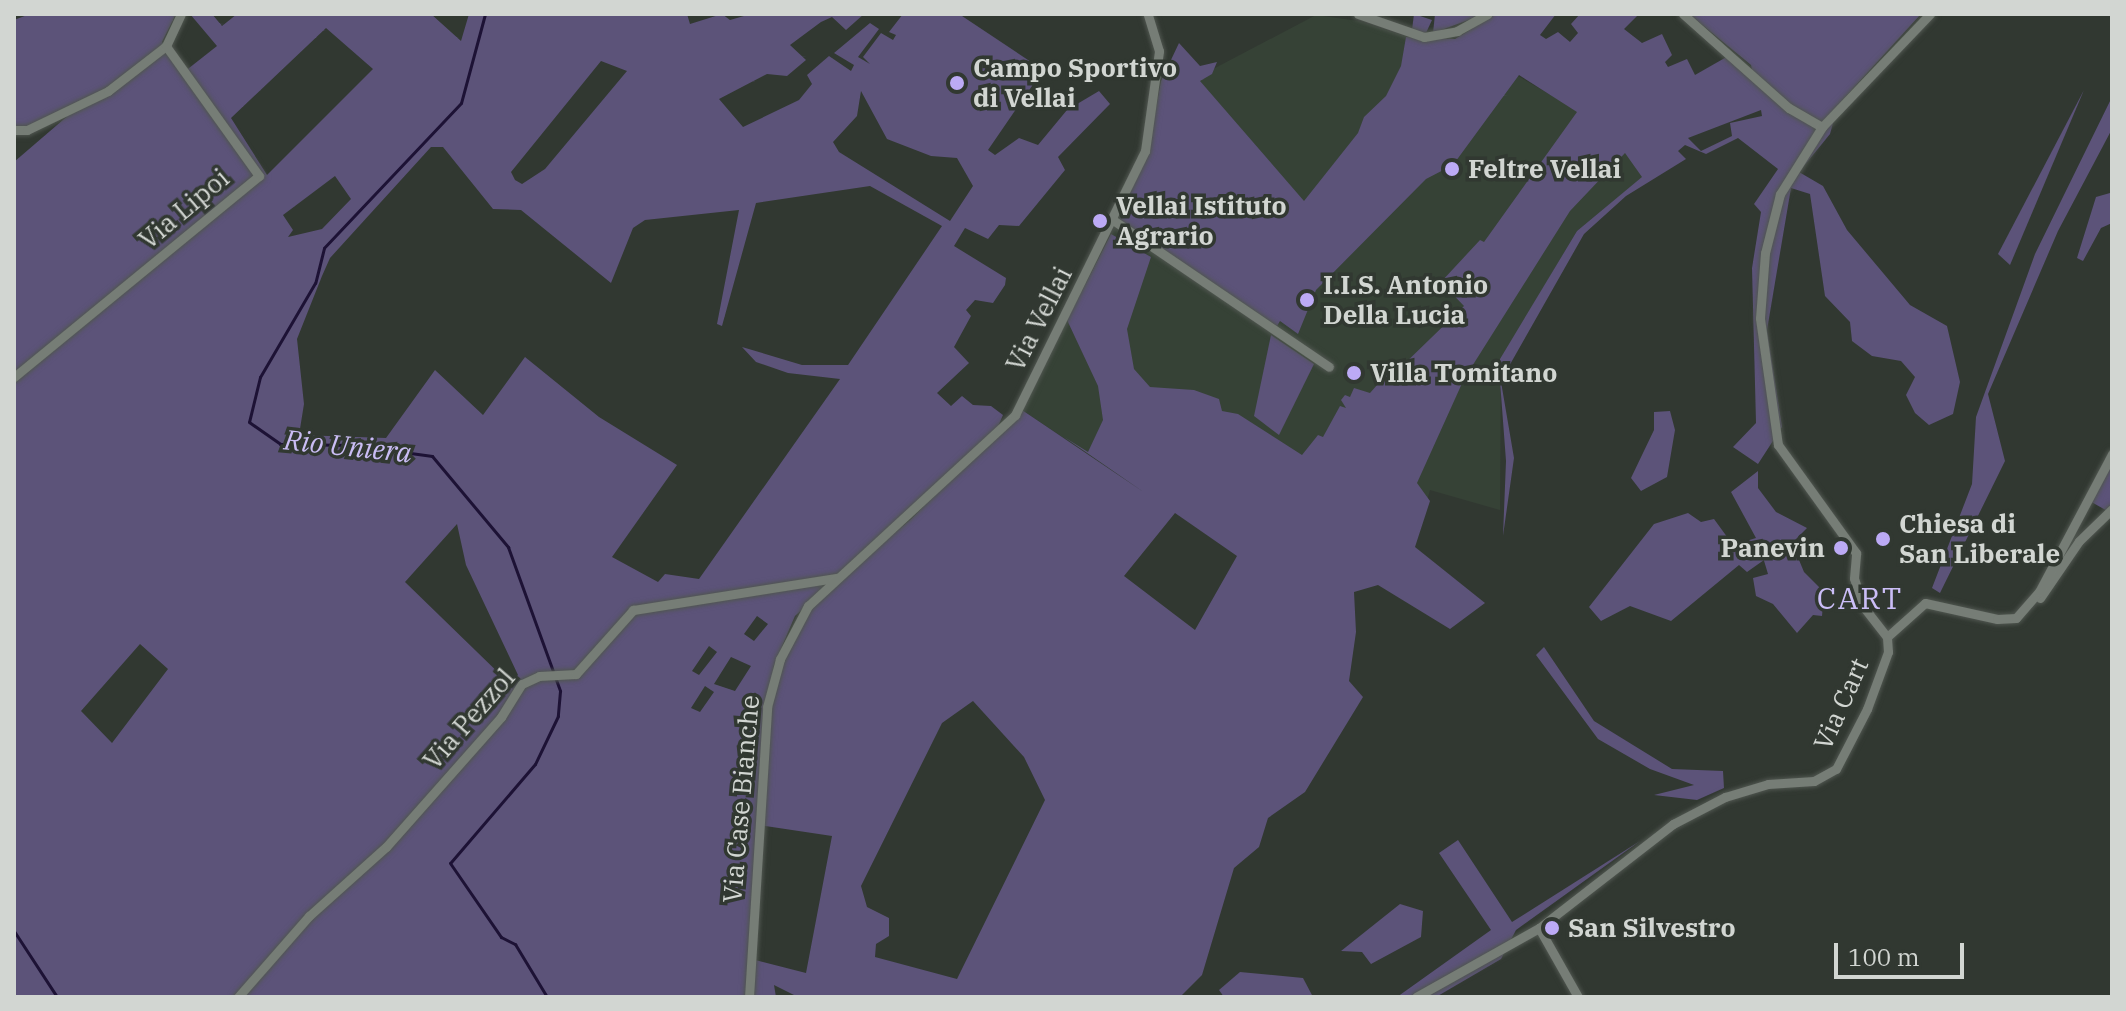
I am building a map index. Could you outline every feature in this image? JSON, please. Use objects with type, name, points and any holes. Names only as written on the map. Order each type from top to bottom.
[{"type":"street","points":[[14,130],[27,130],[108,91],[166,46],[181,14]]},
{"type":"street","name":"Via Vellai","points":[[838,578],[911,517],[1015,415],[1113,220],[1151,126],[1159,51],[1148,14]]},
{"type":"street","points":[[1358,14],[1424,37],[1457,31],[1488,14]]},
{"type":"street","points":[[1683,14],[1789,108],[1822,127]]},
{"type":"street","name":"Via Cart","points":[[1416,997],[1539,928],[1673,824],[1725,797],[1768,784],[1814,781],[1836,769],[1867,709],[1888,652],[1887,637],[1863,606],[1854,578],[1856,553],[1778,445],[1760,318],[1765,253],[1780,194],[1822,127],[1930,14]]},
{"type":"street","name":"Via Lipoi","points":[[14,377],[259,176],[166,46]]},
{"type":"street","points":[[1113,220],[1329,367]]},
{"type":"street","points":[[2016,618],[2039,592],[2112,454]]},
{"type":"street","points":[[1887,637],[1925,603],[1997,619],[2016,618],[2037,601],[2079,541],[2112,509]]},
{"type":"street","name":"Via Pezzol","points":[[238,997],[309,916],[386,847],[501,717],[522,684],[576,674],[633,610],[838,578]]},
{"type":"street","name":"Via Case Bianche","points":[[749,997],[767,707],[790,636],[808,606],[838,578]]},
{"type":"street","points":[[1539,928],[1578,997]]},
{"type":"shaded area","points":[[30,14],[176,14],[162,42],[196,94],[184,72],[217,46],[190,14],[212,14],[222,26],[237,14],[431,14],[461,41],[469,14],[687,14],[690,24],[722,14],[730,20],[751,14],[864,14],[846,30],[832,17],[821,22],[790,45],[806,60],[787,76],[767,74],[719,99],[743,127],[799,100],[812,84],[807,75],[829,56],[851,71],[854,65],[834,53],[870,23],[879,29],[858,57],[870,64],[863,57],[881,33],[893,40],[896,35],[889,32],[903,14],[959,14],[1043,70],[988,150],[995,155],[1019,138],[1038,145],[1067,110],[1099,91],[1110,104],[1058,157],[1065,170],[1019,226],[999,225],[988,239],[965,228],[954,246],[1006,278],[993,303],[975,300],[966,310],[971,316],[954,347],[969,363],[937,393],[951,406],[962,396],[973,405],[991,406],[1003,415],[996,431],[795,616],[774,665],[769,696],[780,659],[808,606],[910,520],[1022,410],[1145,493],[1064,437],[1088,452],[1103,420],[1098,386],[1067,320],[1111,234],[1151,257],[1127,329],[1134,369],[1150,387],[1194,390],[1219,399],[1222,411],[1238,414],[1302,455],[1318,435],[1323,437],[1340,406],[1346,408],[1341,400],[1345,395],[1350,397],[1354,388],[1370,393],[1393,367],[1397,371],[1464,306],[1441,282],[1480,240],[1484,242],[1577,112],[1519,75],[1453,165],[1426,179],[1316,290],[1298,334],[1280,321],[1277,326],[1119,220],[1148,150],[1161,81],[1179,43],[1200,66],[1217,62],[1212,74],[1200,81],[1304,201],[1358,133],[1364,117],[1386,96],[1401,66],[1406,37],[1455,39],[1496,14],[1556,14],[1540,35],[1546,39],[1558,32],[1570,42],[1578,33],[1571,24],[1580,14],[1639,14],[1624,29],[1642,43],[1662,34],[1672,55],[1665,62],[1668,67],[1687,59],[1695,75],[1730,55],[1753,75],[1751,65],[1689,14],[1921,14],[1838,105],[1830,134],[1799,172],[1823,186],[1847,230],[1910,305],[1947,326],[1960,382],[1953,414],[1929,425],[1915,413],[1906,395],[1915,377],[1901,361],[1872,356],[1852,341],[1850,322],[1825,296],[1810,194],[1791,188],[1767,330],[1782,427],[1758,464],[1733,447],[1756,423],[1752,268],[1761,212],[1754,204],[1778,169],[1738,138],[1706,154],[1685,145],[1678,151],[1686,159],[1626,196],[1584,234],[1504,375],[1499,370],[1500,359],[1577,231],[1642,177],[1625,153],[1570,211],[1464,379],[1417,483],[1430,501],[1415,547],[1485,603],[1450,629],[1378,585],[1354,592],[1356,632],[1349,681],[1363,697],[1305,792],[1268,818],[1259,847],[1234,868],[1202,975],[1180,997],[798,997],[774,985],[776,997],[14,997],[14,162],[78,107],[27,130],[14,130],[14,20]],"holes":[[[326,28],[373,69],[267,175],[231,118]],[[601,61],[627,71],[545,169],[522,184],[515,180],[511,172]],[[861,91],[887,139],[931,156],[957,158],[973,186],[950,221],[839,152],[833,142],[857,116]],[[1761,110],[1762,116],[1730,123],[1732,136],[1701,151],[1688,138]],[[431,147],[443,147],[493,209],[521,210],[611,283],[633,228],[645,220],[739,210],[717,324],[722,326],[756,203],[870,186],[942,226],[848,365],[802,365],[742,347],[756,362],[788,373],[840,379],[699,579],[665,574],[658,582],[612,557],[677,465],[599,417],[525,357],[483,415],[435,370],[386,438],[299,435],[304,404],[297,339],[330,258]],[[335,176],[351,199],[322,229],[288,237],[293,230],[283,215]],[[1175,513],[1237,556],[1195,630],[1124,576]],[[457,524],[466,565],[518,675],[510,684],[405,582]],[[757,616],[768,624],[754,641],[744,634]],[[140,644],[168,669],[112,743],[81,711]],[[709,646],[717,652],[699,675],[692,671]],[[731,657],[751,666],[735,691],[714,684]],[[705,686],[714,692],[700,712],[691,708]],[[973,701],[1024,757],[1045,800],[957,979],[875,957],[876,944],[889,936],[889,918],[867,907],[861,886],[942,723]],[[759,825],[832,836],[806,973],[751,959]]]},
{"type":"shaded area","points":[[1414,14],[1432,20],[1426,33],[1412,30]]},
{"type":"shaded area","points":[[1435,14],[1485,14],[1433,33]]},
{"type":"shaded area","name":"I.I.S. Antonio Della Lucia","points":[[1316,15],[1358,21],[1417,40],[1451,37],[1592,119],[1623,148],[1643,177],[1577,231],[1501,359],[1500,510],[1430,490],[1414,546],[1348,596],[1338,621],[1022,410],[1117,222],[1148,150],[1158,98]]},
{"type":"shaded area","points":[[2084,90],[2010,265],[1998,254]]},
{"type":"shaded area","points":[[2112,97],[2112,129],[2058,231],[1988,394],[2005,461],[1940,593],[1932,588],[1972,484],[1976,417],[2035,254]]},
{"type":"shaded area","points":[[2110,193],[2112,223],[2101,228],[2083,261],[2077,258],[2096,197]]},
{"type":"shaded area","points":[[1271,335],[1314,364],[1279,435],[1254,416]]},
{"type":"shaded area","points":[[1499,372],[1514,458],[1503,536],[1506,461]]},
{"type":"shaded area","points":[[1670,411],[1675,430],[1667,477],[1641,491],[1631,478],[1654,430],[1654,412]]},
{"type":"shaded area","points":[[2112,454],[2112,509],[2109,512],[2088,500]]},
{"type":"shaded area","points":[[1758,471],[1758,488],[1776,512],[1807,528],[1792,543],[1804,572],[1824,592],[1822,616],[1813,615],[1797,633],[1773,604],[1756,596],[1753,578],[1768,574],[1764,560],[1747,572],[1739,565],[1671,621],[1630,606],[1601,621],[1589,607],[1654,524],[1688,513],[1701,522],[1714,519],[1733,545],[1756,538],[1731,492]]},
{"type":"shaded area","points":[[1544,647],[1594,721],[1672,769],[1723,771],[1724,788],[1697,800],[1654,795],[1694,785],[1650,769],[1598,739],[1536,655]]},
{"type":"shaded area","points":[[1458,840],[1512,922],[1640,841],[1516,930],[1501,959],[1436,997],[1397,997],[1491,930],[1439,853]]},
{"type":"shaded area","points":[[1400,904],[1423,911],[1421,937],[1371,964],[1362,952],[1341,951]]},
{"type":"shaded area","points":[[1240,972],[1303,978],[1313,997],[1224,997],[1219,990]]},
{"type":"waterway","name":"Rio Uniera","points":[[485,14],[461,103],[324,248],[315,283],[260,377],[249,422],[280,444],[352,445],[432,456],[508,547],[560,691],[558,716],[535,764],[450,863],[501,937],[515,944],[547,997]]},
{"type":"waterway","points":[[14,931],[57,997]]},
{"type":"place","name":"Campo Sportivo di Vellai","points":[[957,83]]},
{"type":"place","name":"Feltre Vellai","points":[[1452,169]]},
{"type":"place","name":"Vellai Istituto Agrario","points":[[1100,221]]},
{"type":"place","name":"I.I.S. Antonio Della Lucia","points":[[1307,300]]},
{"type":"place","name":"Villa Tomitano","points":[[1354,373]]},
{"type":"place","name":"Chiesa di San Liberale","points":[[1883,539]]},
{"type":"place","name":"Panevin","points":[[1841,548]]},
{"type":"place","name":"San Silvestro","points":[[1552,928]]},
{"type":"district","name":"CART","points":[[1860,598]]}]
